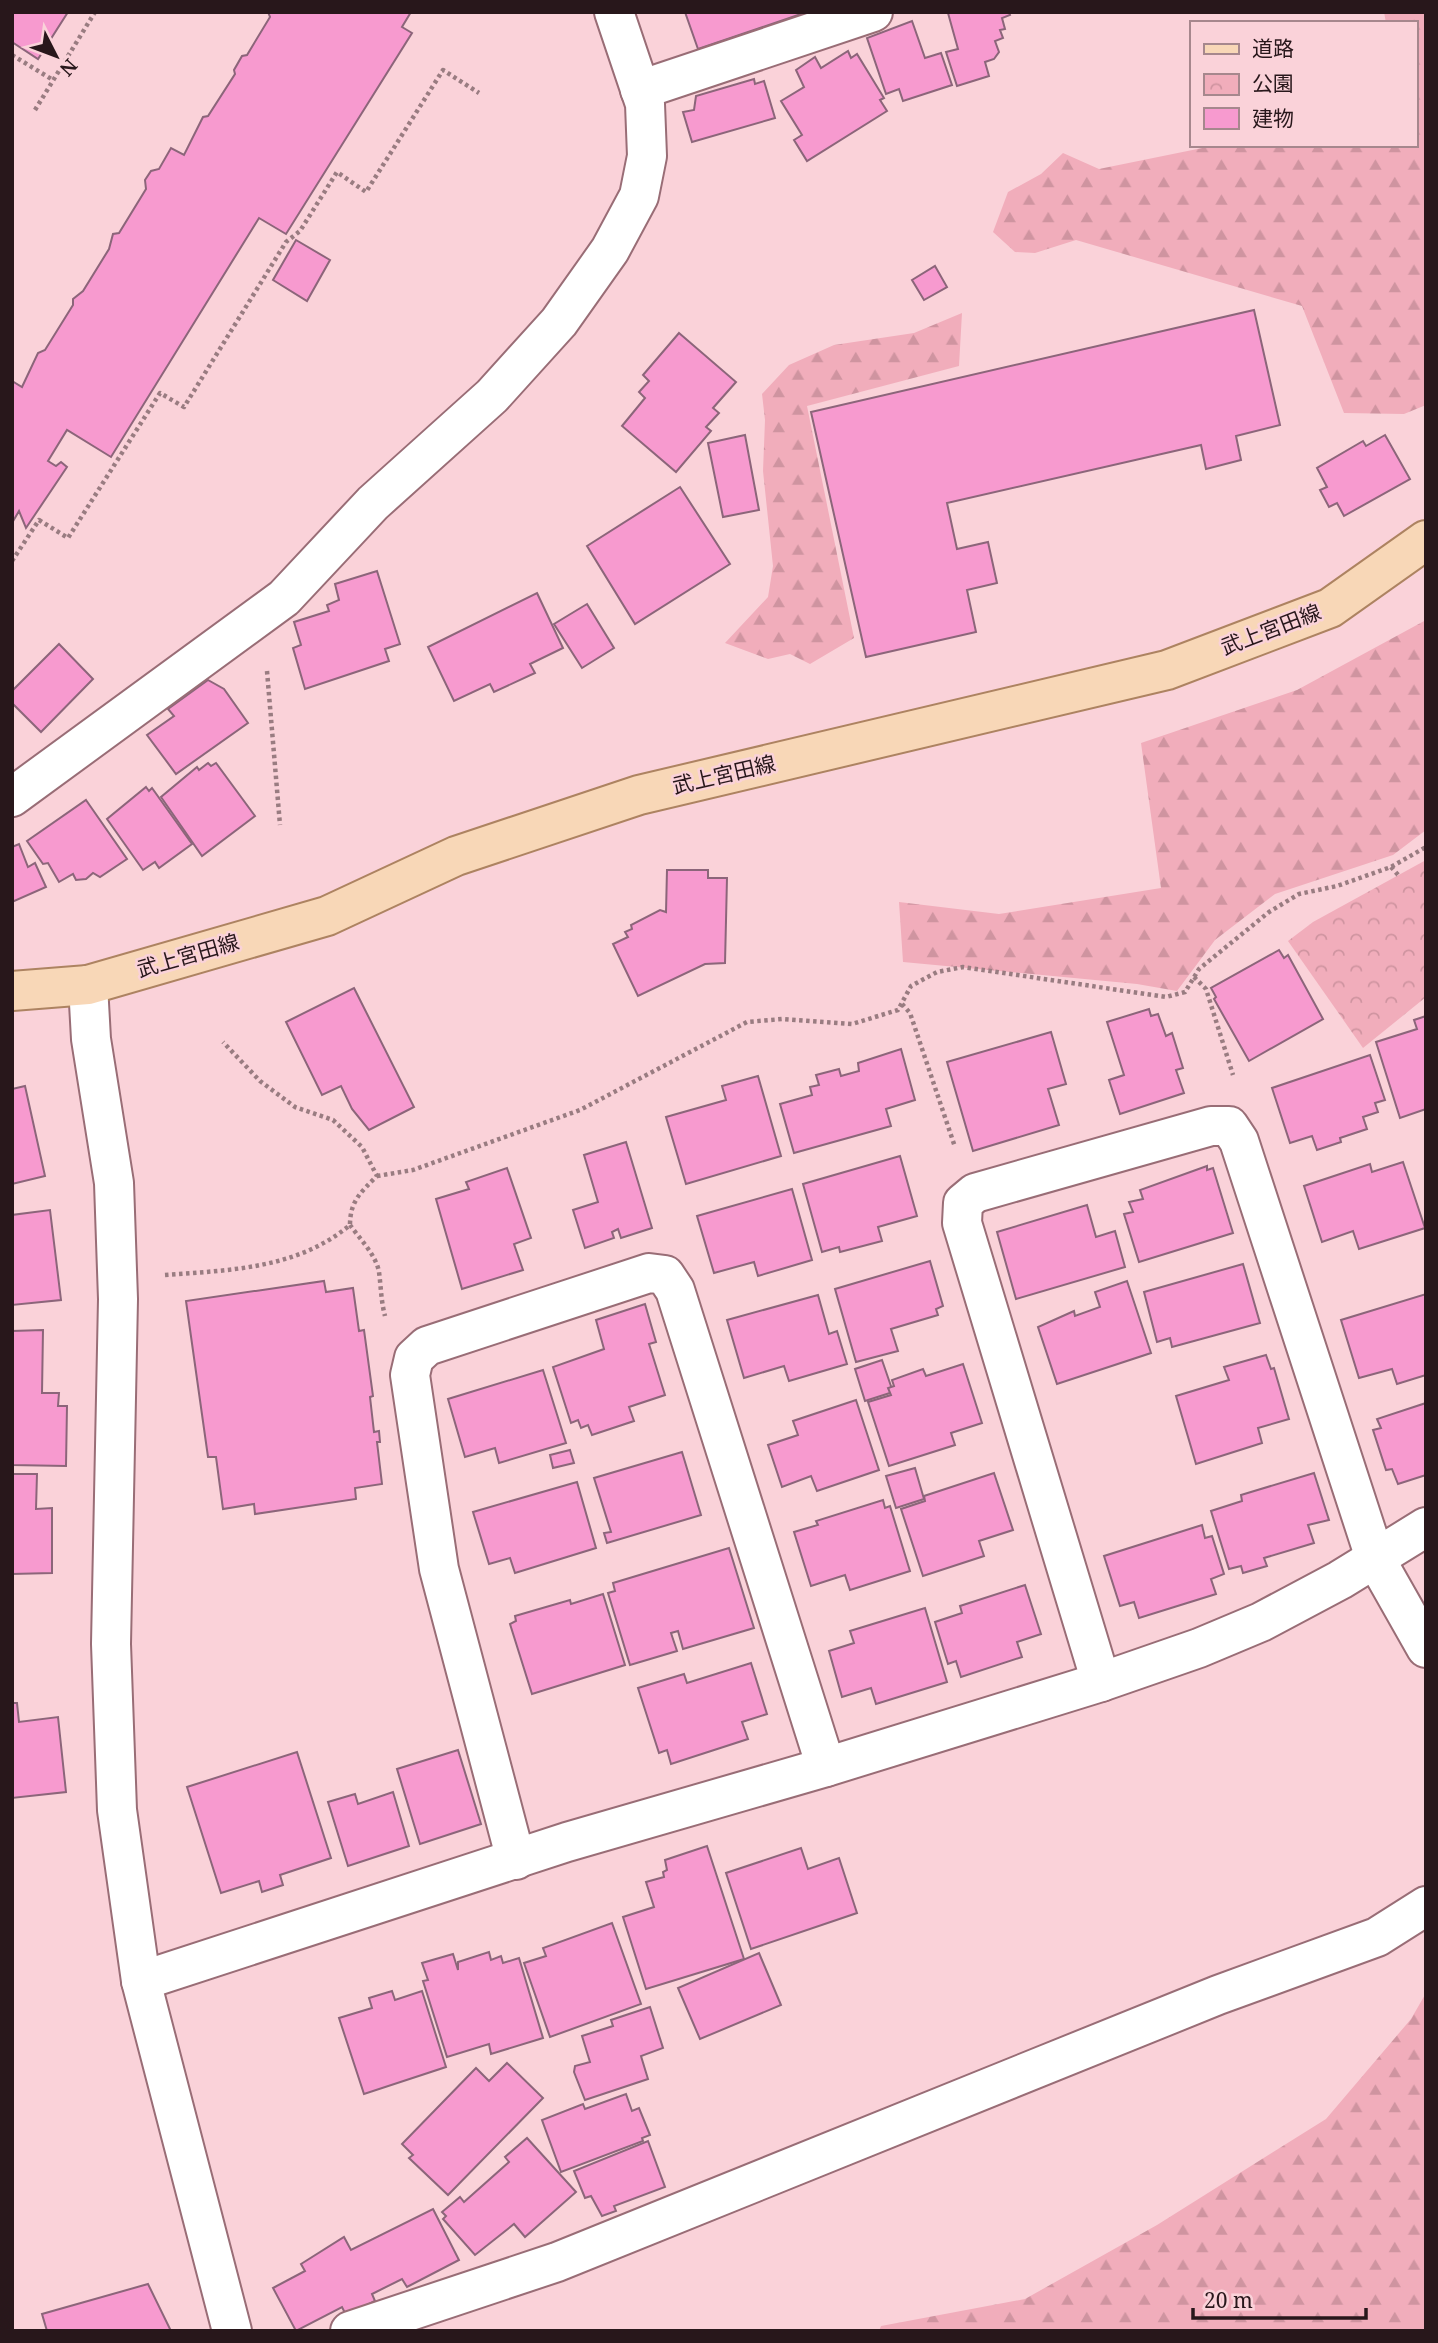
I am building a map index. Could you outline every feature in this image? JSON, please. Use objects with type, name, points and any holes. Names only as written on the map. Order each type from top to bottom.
[{"type":"main road","name":"武上宮田線","points":[[12,990],[88,985],[327,916],[456,856],[639,795],[1167,670],[1330,608],[1426,540]]},
{"type":"street","points":[[12,797],[284,598],[373,503],[492,396],[559,322],[610,250],[639,196],[647,156],[645,104],[614,12]]},
{"type":"street","points":[[640,90],[873,12]]},
{"type":"street","points":[[88,985],[92,1039],[114,1183],[118,1299],[111,1644],[117,1810],[141,1981],[232,2331]]},
{"type":"street","points":[[1101,1682],[962,1223],[963,1203],[971,1196],[1211,1126],[1228,1126],[1239,1141],[1375,1558],[1426,1648]]},
{"type":"street","points":[[516,1860],[439,1569],[411,1370],[414,1358],[427,1346],[649,1273],[657,1272],[672,1282],[826,1767]]},
{"type":"street","points":[[141,1981],[567,1842],[826,1767],[1101,1682],[1199,1648],[1261,1622],[1426,1527]]},
{"type":"street","points":[[350,2331],[557,2262],[1218,1995],[1377,1937],[1426,1906]]},
{"type":"path","points":[[35,110],[95,12]]},
{"type":"path","points":[[12,55],[53,80]]},
{"type":"path","points":[[12,561],[39,520],[68,538],[160,393],[184,407],[286,242],[300,231],[337,173],[366,192],[443,70],[479,93]]},
{"type":"path","points":[[262,614],[280,825]]},
{"type":"path","points":[[411,1370],[386,1322],[379,1294],[379,1270],[370,1252],[350,1225],[350,1210],[355,1198],[377,1176],[413,1170],[580,1110],[747,1022],[782,1019],[852,1024],[898,1010],[911,986],[937,972],[963,967],[1166,997],[1185,992],[1199,969],[1269,912],[1299,894],[1338,886],[1391,867],[1426,847]]},
{"type":"path","points":[[1391,867],[1399,876]]},
{"type":"path","points":[[1194,977],[1206,989],[1229,1057],[1238,1097],[1228,1126]]},
{"type":"path","points":[[902,1004],[910,1013],[971,1196]]},
{"type":"path","points":[[223,1042],[260,1082],[286,1101],[333,1120],[362,1147],[377,1176]]},
{"type":"path","points":[[159,1275],[246,1268],[283,1261],[309,1252],[350,1225]]},
{"type":"green space","points":[[1384,12],[1426,12],[1426,405],[1404,414],[1344,413],[1302,306],[1076,240],[1035,253],[1015,252],[993,232],[1008,192],[1041,174],[1063,153],[1099,169],[1207,147],[1417,147],[1417,21],[1386,21]]},
{"type":"green space","points":[[962,313],[959,366],[807,406],[854,638],[810,664],[790,654],[768,659],[725,643],[768,597],[773,566],[763,471],[765,420],[762,394],[789,365],[834,345],[914,333]]},
{"type":"green space","points":[[1426,620],[1426,830],[1393,855],[1275,894],[1215,940],[1177,991],[1137,984],[903,962],[899,902],[999,914],[1161,888],[1141,743],[1297,690]]},
{"type":"green space","points":[[1426,860],[1426,997],[1363,1048],[1288,941],[1313,922]]},
{"type":"green space","points":[[1426,1993],[1426,2331],[879,2331],[881,2326],[1025,2299],[1157,2225],[1326,2119],[1411,2019]]},
{"type":"building","points":[[12,12],[68,12],[38,59],[12,42]]},
{"type":"building","points":[[268,12],[411,12],[402,27],[412,33],[286,234],[259,218],[111,457],[67,430],[48,461],[56,466],[61,462],[67,467],[26,528],[19,511],[12,523],[12,381],[22,387],[38,353],[45,350],[73,305],[73,299],[83,291],[109,249],[113,234],[119,233],[146,189],[145,180],[151,171],[159,169],[171,148],[184,155],[203,117],[208,116],[235,74],[234,70],[242,56],[247,55],[270,17]]},
{"type":"building","points":[[685,12],[807,12],[698,49]]},
{"type":"building","points":[[1009,12],[1010,15],[1002,18],[1005,29],[1000,30],[1003,38],[995,41],[999,52],[994,59],[985,62],[989,76],[957,86],[946,52],[958,49],[948,13]]},
{"type":"building","points":[[912,21],[925,58],[941,53],[952,85],[903,101],[899,89],[886,94],[867,38]]},
{"type":"building","points":[[848,51],[851,58],[857,54],[884,98],[880,100],[887,111],[807,161],[794,140],[802,135],[781,101],[804,87],[796,70],[815,57],[821,68]]},
{"type":"building","points":[[754,79],[755,84],[764,81],[775,118],[692,142],[683,112],[694,110],[696,96]]},
{"type":"building","points":[[296,240],[330,260],[307,301],[273,280]]},
{"type":"building","points":[[935,266],[947,287],[924,300],[912,280]]},
{"type":"building","points":[[1254,310],[1280,425],[1236,436],[1241,460],[1206,469],[1201,445],[947,503],[957,549],[988,542],[997,583],[967,590],[976,632],[866,657],[811,412]]},
{"type":"building","points":[[679,333],[736,382],[713,408],[719,413],[706,427],[711,431],[676,472],[622,426],[645,398],[639,392],[649,381],[643,375]]},
{"type":"building","points":[[745,435],[759,510],[723,517],[708,443]]},
{"type":"building","points":[[1385,435],[1410,479],[1344,516],[1337,503],[1329,507],[1320,490],[1327,487],[1317,468],[1363,441],[1366,446]]},
{"type":"building","points":[[680,487],[730,564],[635,624],[587,546]]},
{"type":"building","points":[[377,571],[400,644],[385,649],[389,661],[305,689],[293,648],[301,645],[294,622],[329,611],[327,605],[339,600],[335,584]]},
{"type":"building","points":[[537,593],[563,648],[530,664],[535,673],[494,692],[490,684],[454,701],[428,647]]},
{"type":"building","points":[[587,604],[614,648],[582,668],[554,624]]},
{"type":"building","points":[[59,644],[93,679],[41,732],[12,703],[12,691]]},
{"type":"building","points":[[208,680],[224,689],[248,723],[176,774],[147,735],[174,716],[168,709]]},
{"type":"building","points":[[208,763],[211,766],[216,763],[255,816],[202,856],[161,797],[197,767],[199,770]]},
{"type":"building","points":[[146,787],[149,791],[152,788],[192,844],[159,868],[155,862],[143,870],[107,819]]},
{"type":"building","points":[[86,800],[127,859],[100,877],[93,873],[86,879],[76,880],[73,874],[59,882],[48,863],[43,864],[27,841]]},
{"type":"building","points":[[19,844],[28,867],[35,863],[46,887],[12,902],[12,847]]},
{"type":"building","points":[[667,870],[708,870],[708,878],[727,878],[725,963],[705,964],[638,996],[613,944],[628,937],[625,932],[632,929],[631,925],[660,910],[666,912]]},
{"type":"building","points":[[1279,950],[1284,958],[1288,955],[1323,1019],[1249,1061],[1214,999],[1216,997],[1211,988]]},
{"type":"building","points":[[354,988],[414,1107],[369,1130],[352,1109],[341,1086],[322,1095],[286,1022]]},
{"type":"building","points":[[1149,1009],[1151,1016],[1158,1014],[1166,1036],[1172,1033],[1183,1068],[1176,1070],[1184,1093],[1120,1114],[1109,1080],[1124,1075],[1107,1022]]},
{"type":"building","points":[[1426,1016],[1426,1109],[1400,1118],[1376,1042],[1417,1029],[1414,1020]]},
{"type":"building","points":[[1051,1032],[1066,1084],[1048,1089],[1059,1125],[973,1151],[947,1062]]},
{"type":"building","points":[[901,1049],[915,1100],[886,1109],[891,1126],[794,1153],[780,1104],[812,1095],[810,1087],[819,1085],[816,1075],[839,1069],[841,1076],[859,1071],[858,1063]]},
{"type":"building","points":[[1370,1055],[1385,1100],[1375,1103],[1378,1112],[1363,1117],[1367,1129],[1340,1138],[1341,1142],[1317,1150],[1312,1136],[1290,1143],[1272,1088]]},
{"type":"building","points":[[758,1076],[781,1156],[686,1184],[666,1117],[726,1100],[722,1086]]},
{"type":"building","points":[[25,1086],[45,1176],[12,1184],[12,1089]]},
{"type":"building","points":[[626,1142],[652,1228],[621,1238],[618,1229],[612,1232],[614,1238],[585,1248],[573,1210],[598,1202],[584,1155]]},
{"type":"building","points":[[900,1156],[917,1216],[878,1227],[882,1241],[840,1252],[839,1247],[822,1252],[803,1184]]},
{"type":"building","points":[[1403,1162],[1425,1228],[1359,1249],[1353,1231],[1322,1242],[1304,1186],[1370,1164],[1372,1172]]},
{"type":"building","points":[[1207,1166],[1207,1170],[1213,1168],[1233,1233],[1139,1262],[1124,1214],[1133,1212],[1129,1202],[1143,1199],[1140,1190]]},
{"type":"building","points":[[507,1168],[531,1238],[514,1244],[523,1270],[462,1289],[436,1199],[469,1189],[466,1182]]},
{"type":"building","points":[[792,1189],[812,1260],[758,1276],[754,1262],[714,1273],[697,1216]]},
{"type":"building","points":[[1087,1205],[1096,1237],[1115,1231],[1125,1267],[1016,1299],[997,1232]]},
{"type":"building","points":[[50,1210],[61,1300],[12,1305],[12,1215]]},
{"type":"building","points":[[930,1261],[943,1306],[936,1309],[938,1315],[891,1329],[898,1351],[856,1362],[835,1289]]},
{"type":"building","points":[[1243,1264],[1260,1323],[1172,1347],[1170,1338],[1157,1342],[1144,1292]]},
{"type":"building","points":[[324,1281],[326,1292],[353,1288],[359,1331],[364,1330],[373,1396],[370,1397],[374,1432],[379,1431],[380,1442],[377,1442],[382,1484],[355,1488],[356,1499],[255,1514],[254,1504],[223,1509],[216,1457],[208,1457],[186,1301]]},
{"type":"building","points":[[1127,1281],[1151,1353],[1057,1384],[1038,1327],[1074,1311],[1075,1316],[1100,1307],[1095,1292]]},
{"type":"building","points":[[1426,1294],[1426,1375],[1397,1384],[1392,1369],[1359,1378],[1341,1320]]},
{"type":"building","points":[[818,1295],[829,1334],[837,1331],[847,1364],[789,1381],[784,1366],[744,1378],[727,1320]]},
{"type":"building","points":[[645,1304],[656,1342],[649,1344],[665,1395],[629,1407],[634,1421],[592,1435],[588,1425],[581,1428],[578,1420],[571,1423],[553,1367],[604,1349],[596,1320]]},
{"type":"building","points":[[43,1330],[42,1393],[59,1393],[58,1406],[67,1406],[66,1466],[12,1465],[12,1331]]},
{"type":"building","points":[[1266,1355],[1271,1369],[1274,1368],[1289,1419],[1258,1428],[1262,1443],[1196,1464],[1176,1396],[1229,1380],[1224,1367]]},
{"type":"building","points":[[882,1360],[893,1392],[865,1401],[855,1369]]},
{"type":"building","points":[[963,1364],[982,1423],[951,1433],[955,1445],[889,1466],[868,1402],[891,1395],[888,1388],[894,1386],[892,1380],[923,1369],[926,1376]]},
{"type":"building","points":[[543,1370],[566,1443],[499,1463],[495,1448],[465,1457],[448,1399]]},
{"type":"building","points":[[856,1400],[879,1470],[817,1491],[811,1476],[782,1487],[768,1445],[798,1435],[793,1421]]},
{"type":"building","points":[[1426,1403],[1426,1475],[1398,1484],[1392,1469],[1386,1470],[1373,1430],[1381,1428],[1377,1419]]},
{"type":"building","points":[[570,1450],[574,1463],[553,1468],[550,1455]]},
{"type":"building","points":[[682,1452],[701,1515],[607,1543],[604,1533],[611,1532],[594,1478]]},
{"type":"building","points":[[915,1468],[924,1499],[896,1508],[886,1476]]},
{"type":"building","points":[[994,1473],[1013,1530],[979,1541],[984,1556],[923,1576],[901,1509],[925,1501],[924,1496]]},
{"type":"building","points":[[1314,1473],[1329,1520],[1308,1525],[1314,1543],[1264,1558],[1267,1566],[1243,1573],[1241,1566],[1229,1569],[1211,1511],[1242,1501],[1241,1495]]},
{"type":"building","points":[[12,1474],[37,1474],[36,1509],[52,1508],[52,1573],[12,1574]]},
{"type":"building","points":[[577,1482],[596,1548],[515,1573],[510,1558],[489,1564],[473,1512]]},
{"type":"building","points":[[883,1500],[885,1508],[890,1506],[910,1571],[850,1590],[845,1575],[811,1586],[794,1532],[818,1525],[816,1521]]},
{"type":"building","points":[[1202,1525],[1205,1538],[1212,1536],[1224,1574],[1211,1579],[1216,1594],[1139,1618],[1134,1602],[1120,1606],[1104,1556]]},
{"type":"building","points":[[729,1548],[754,1628],[683,1649],[678,1631],[671,1633],[677,1651],[630,1665],[608,1593],[615,1591],[613,1583]]},
{"type":"building","points":[[1025,1585],[1041,1634],[1017,1642],[1022,1657],[961,1677],[956,1661],[948,1664],[935,1622],[962,1613],[960,1606]]},
{"type":"building","points":[[603,1594],[625,1665],[532,1694],[510,1624],[516,1621],[515,1616],[570,1600],[571,1604]]},
{"type":"building","points":[[925,1608],[947,1682],[876,1704],[871,1688],[842,1697],[829,1651],[854,1643],[850,1631]]},
{"type":"building","points":[[751,1663],[767,1714],[742,1722],[748,1739],[671,1764],[667,1750],[659,1753],[638,1688],[684,1674],[687,1683]]},
{"type":"building","points":[[12,1703],[17,1703],[19,1722],[58,1717],[66,1792],[12,1798]]},
{"type":"building","points":[[458,1750],[481,1824],[420,1844],[397,1769]]},
{"type":"building","points":[[297,1752],[331,1858],[280,1875],[283,1885],[262,1892],[259,1881],[221,1893],[187,1787]]},
{"type":"building","points":[[393,1792],[409,1846],[348,1866],[328,1802],[355,1794],[358,1804]]},
{"type":"building","points":[[707,1846],[744,1959],[646,1989],[623,1917],[654,1907],[646,1882],[664,1877],[663,1872],[667,1870],[665,1860]]},
{"type":"building","points":[[801,1848],[808,1869],[839,1858],[857,1913],[751,1949],[726,1873]]},
{"type":"building","points":[[612,1923],[641,2004],[550,2037],[524,1963],[546,1956],[543,1948]]},
{"type":"building","points":[[489,1952],[491,1960],[501,1956],[503,1963],[519,1958],[543,2038],[491,2054],[489,2044],[447,2057],[423,1981],[428,1980],[422,1963],[453,1954],[458,1970],[458,1962]]},
{"type":"building","points":[[759,1953],[781,2005],[700,2039],[678,1988]]},
{"type":"building","points":[[392,1991],[395,2000],[422,1991],[446,2067],[364,2094],[339,2018],[372,2008],[369,1998]]},
{"type":"building","points":[[650,2007],[663,2048],[641,2056],[648,2079],[585,2100],[574,2072],[575,2066],[590,2062],[582,2036],[613,2026],[611,2020]]},
{"type":"building","points":[[507,2063],[543,2098],[448,2195],[409,2158],[413,2155],[402,2144],[476,2068],[489,2081]]},
{"type":"building","points":[[626,2094],[632,2111],[639,2108],[650,2135],[642,2138],[643,2141],[561,2172],[542,2120],[583,2104],[585,2109]]},
{"type":"building","points":[[527,2138],[576,2192],[525,2237],[514,2224],[475,2255],[443,2219],[446,2216],[442,2212],[460,2197],[464,2202],[509,2162],[505,2157]]},
{"type":"building","points":[[648,2141],[665,2187],[614,2206],[616,2211],[602,2216],[591,2196],[585,2198],[574,2171]]},
{"type":"building","points":[[433,2209],[459,2260],[407,2287],[402,2279],[372,2294],[375,2301],[346,2315],[342,2307],[296,2331],[273,2288],[305,2271],[301,2264],[344,2237],[351,2250]]},
{"type":"building","points":[[148,2284],[171,2331],[47,2331],[42,2314]]}]
